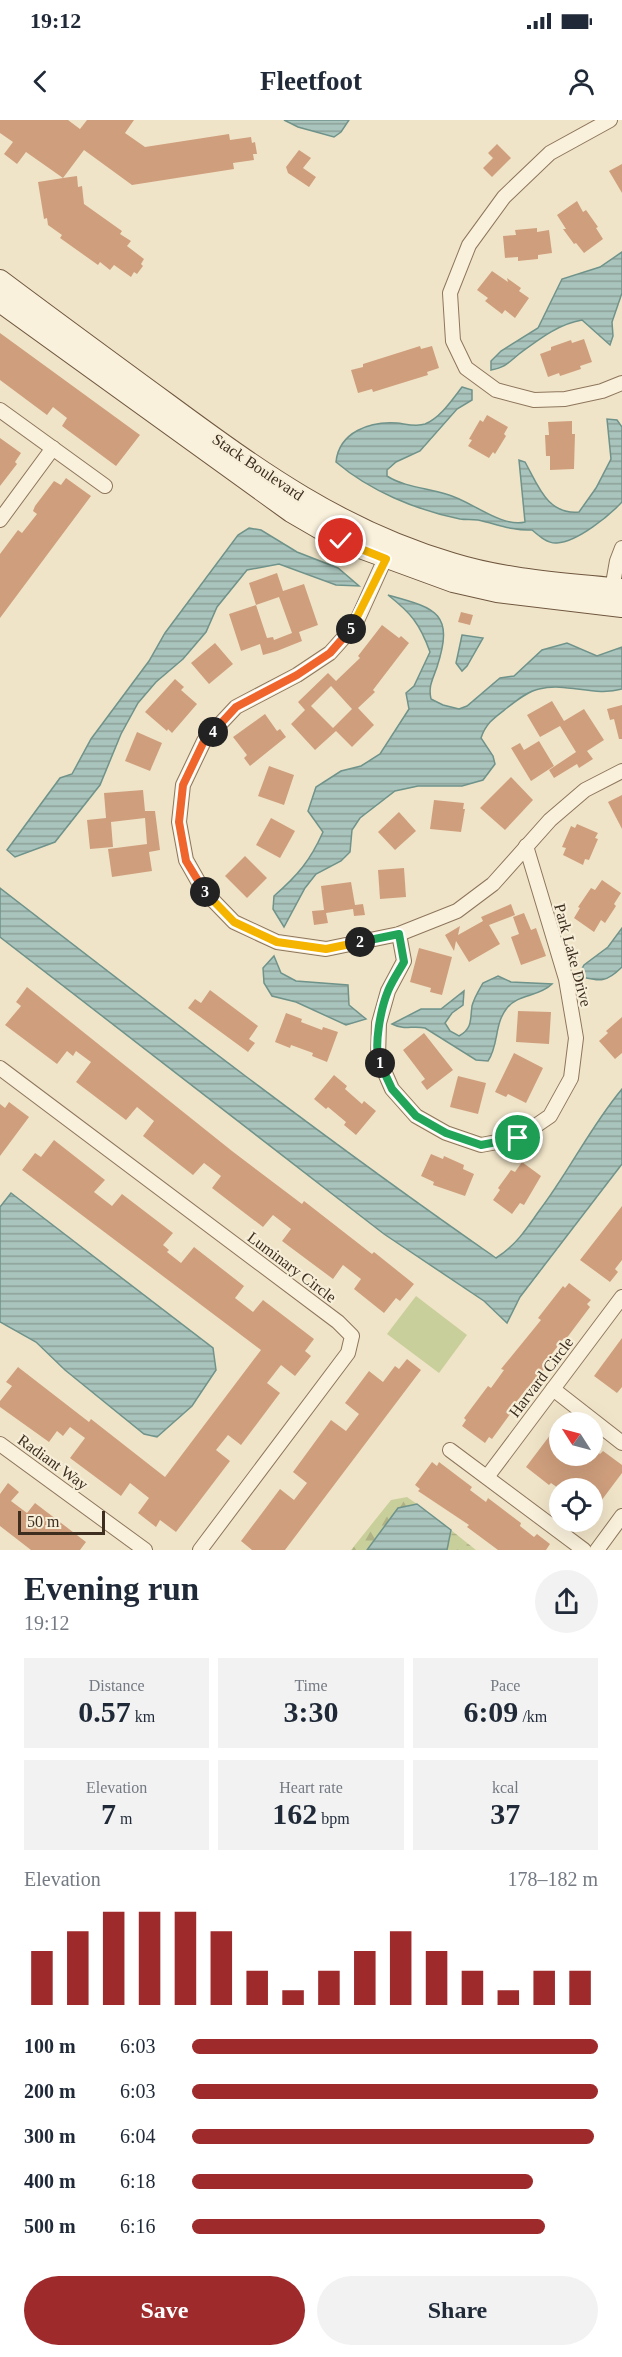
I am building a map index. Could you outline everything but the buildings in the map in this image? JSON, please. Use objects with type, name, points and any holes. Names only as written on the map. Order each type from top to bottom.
[{"type":"street","points":[[610,120],[550,153],[504,197],[469,245],[450,293],[453,341],[466,368],[496,390],[534,400],[566,399],[602,391],[622,383]]},
{"type":"street","name":"Stack Boulevard","points":[[0,280],[248,462],[389,551],[453,582],[497,592],[616,597]]},
{"type":"street","name":"Stack Boulevard","points":[[0,302],[291,512],[341,541],[389,551]]},
{"type":"street","points":[[0,410],[105,486]]},
{"type":"street","points":[[0,520],[53,448]]},
{"type":"street","points":[[616,597],[617,561],[622,548]]},
{"type":"street","points":[[389,551],[355,625],[330,653],[297,675],[236,707],[204,741],[183,785],[179,822],[186,861],[203,891],[234,922],[277,942],[326,949],[399,934],[457,911],[492,884],[550,820],[585,790],[622,771]]},
{"type":"street","name":"Park Lake Drive","points":[[399,934],[404,962],[388,991],[379,1023],[378,1057],[392,1089],[416,1116],[446,1133],[481,1145],[518,1138],[550,1116],[571,1078],[576,1038],[566,979],[526,846]]},
{"type":"street","name":"Luminary Circle","points":[[0,1068],[338,1322],[352,1336],[348,1353],[200,1550]]},
{"type":"street","name":"Harvard Circle","points":[[487,1477],[622,1297]]},
{"type":"street","points":[[553,1389],[622,1443]]},
{"type":"street","name":"Radiant Way","points":[[0,1444],[145,1550]]},
{"type":"street","points":[[450,1450],[584,1550]]},
{"type":"street","points":[[597,1550],[622,1516]]},
{"type":"green space","points":[[416,1296],[467,1335],[439,1373],[387,1334]]},
{"type":"green space","points":[[407,1497],[417,1504],[398,1508],[367,1550],[351,1550],[391,1500]]},
{"type":"green space","points":[[451,1530],[476,1550],[447,1550]]},
{"type":"water","points":[[284,120],[349,120],[341,132],[334,137],[298,127]]},
{"type":"water","points":[[622,252],[622,293],[612,322],[613,336],[610,345],[582,320],[549,333],[500,368],[491,370],[491,361],[501,351],[538,328],[562,279],[600,267]]},
{"type":"water","points":[[462,387],[472,390],[472,400],[457,409],[420,451],[396,462],[387,470],[387,476],[408,485],[455,497],[506,521],[525,522],[519,460],[525,462],[539,489],[551,504],[568,512],[579,512],[596,488],[611,459],[607,419],[617,420],[622,427],[622,502],[601,521],[583,533],[565,542],[554,543],[532,530],[460,519],[410,505],[364,482],[336,462],[343,443],[358,430],[387,423],[425,424],[441,413]]},
{"type":"water","points":[[249,528],[261,530],[297,552],[338,568],[359,586],[336,585],[279,564],[247,570],[217,607],[206,632],[183,659],[156,682],[138,703],[121,734],[100,785],[55,842],[15,857],[7,850],[60,778],[72,774],[91,739],[149,661],[165,633],[238,535]]},
{"type":"water","points":[[388,595],[429,609],[442,623],[444,634],[442,649],[430,690],[431,699],[443,705],[459,709],[467,706],[500,678],[514,676],[542,650],[567,643],[597,656],[622,647],[622,689],[601,691],[549,687],[535,690],[518,699],[485,728],[481,738],[493,756],[495,764],[483,780],[462,786],[418,786],[395,791],[360,818],[352,830],[350,852],[341,861],[316,874],[305,888],[284,927],[273,909],[274,896],[303,867],[323,832],[308,811],[316,787],[341,771],[361,766],[380,754],[409,709],[406,693],[414,686],[430,652],[414,620]]},
{"type":"water","points":[[462,635],[483,638],[462,671],[456,663]]},
{"type":"water","points":[[0,888],[307,1122],[496,1258],[515,1243],[529,1225],[622,1089],[622,1164],[520,1297],[507,1323],[484,1301],[384,1234],[0,937]]},
{"type":"water","points":[[622,928],[622,967],[602,980],[578,976],[584,965],[608,947]]},
{"type":"water","points":[[274,956],[281,973],[296,981],[348,985],[349,1005],[366,1019],[346,1025],[296,1002],[272,996],[264,983],[263,968]]},
{"type":"water","points":[[498,976],[511,982],[552,984],[517,1000],[507,1008],[500,1021],[494,1048],[488,1061],[476,1060],[425,1028],[401,1027],[392,1024],[421,1009],[441,1009],[464,991],[463,1005],[452,1013],[445,1023],[450,1031],[459,1036],[469,1026],[472,1006],[483,983]]},
{"type":"water","points":[[11,1193],[213,1348],[216,1370],[192,1406],[157,1437],[144,1434],[65,1370],[36,1342],[0,1322],[0,1207]]},
{"type":"water","points":[[417,1504],[451,1530],[447,1550],[367,1550],[398,1508]]},
{"type":"route","points":[[341,541],[386,559],[373,589],[355,625],[330,653],[297,675],[236,707],[204,741],[183,785],[179,822],[186,861],[203,891],[234,922],[277,942],[326,949],[399,934],[404,962],[388,991],[379,1023],[378,1057],[392,1089],[416,1116],[446,1133],[481,1145],[518,1138]]}]
